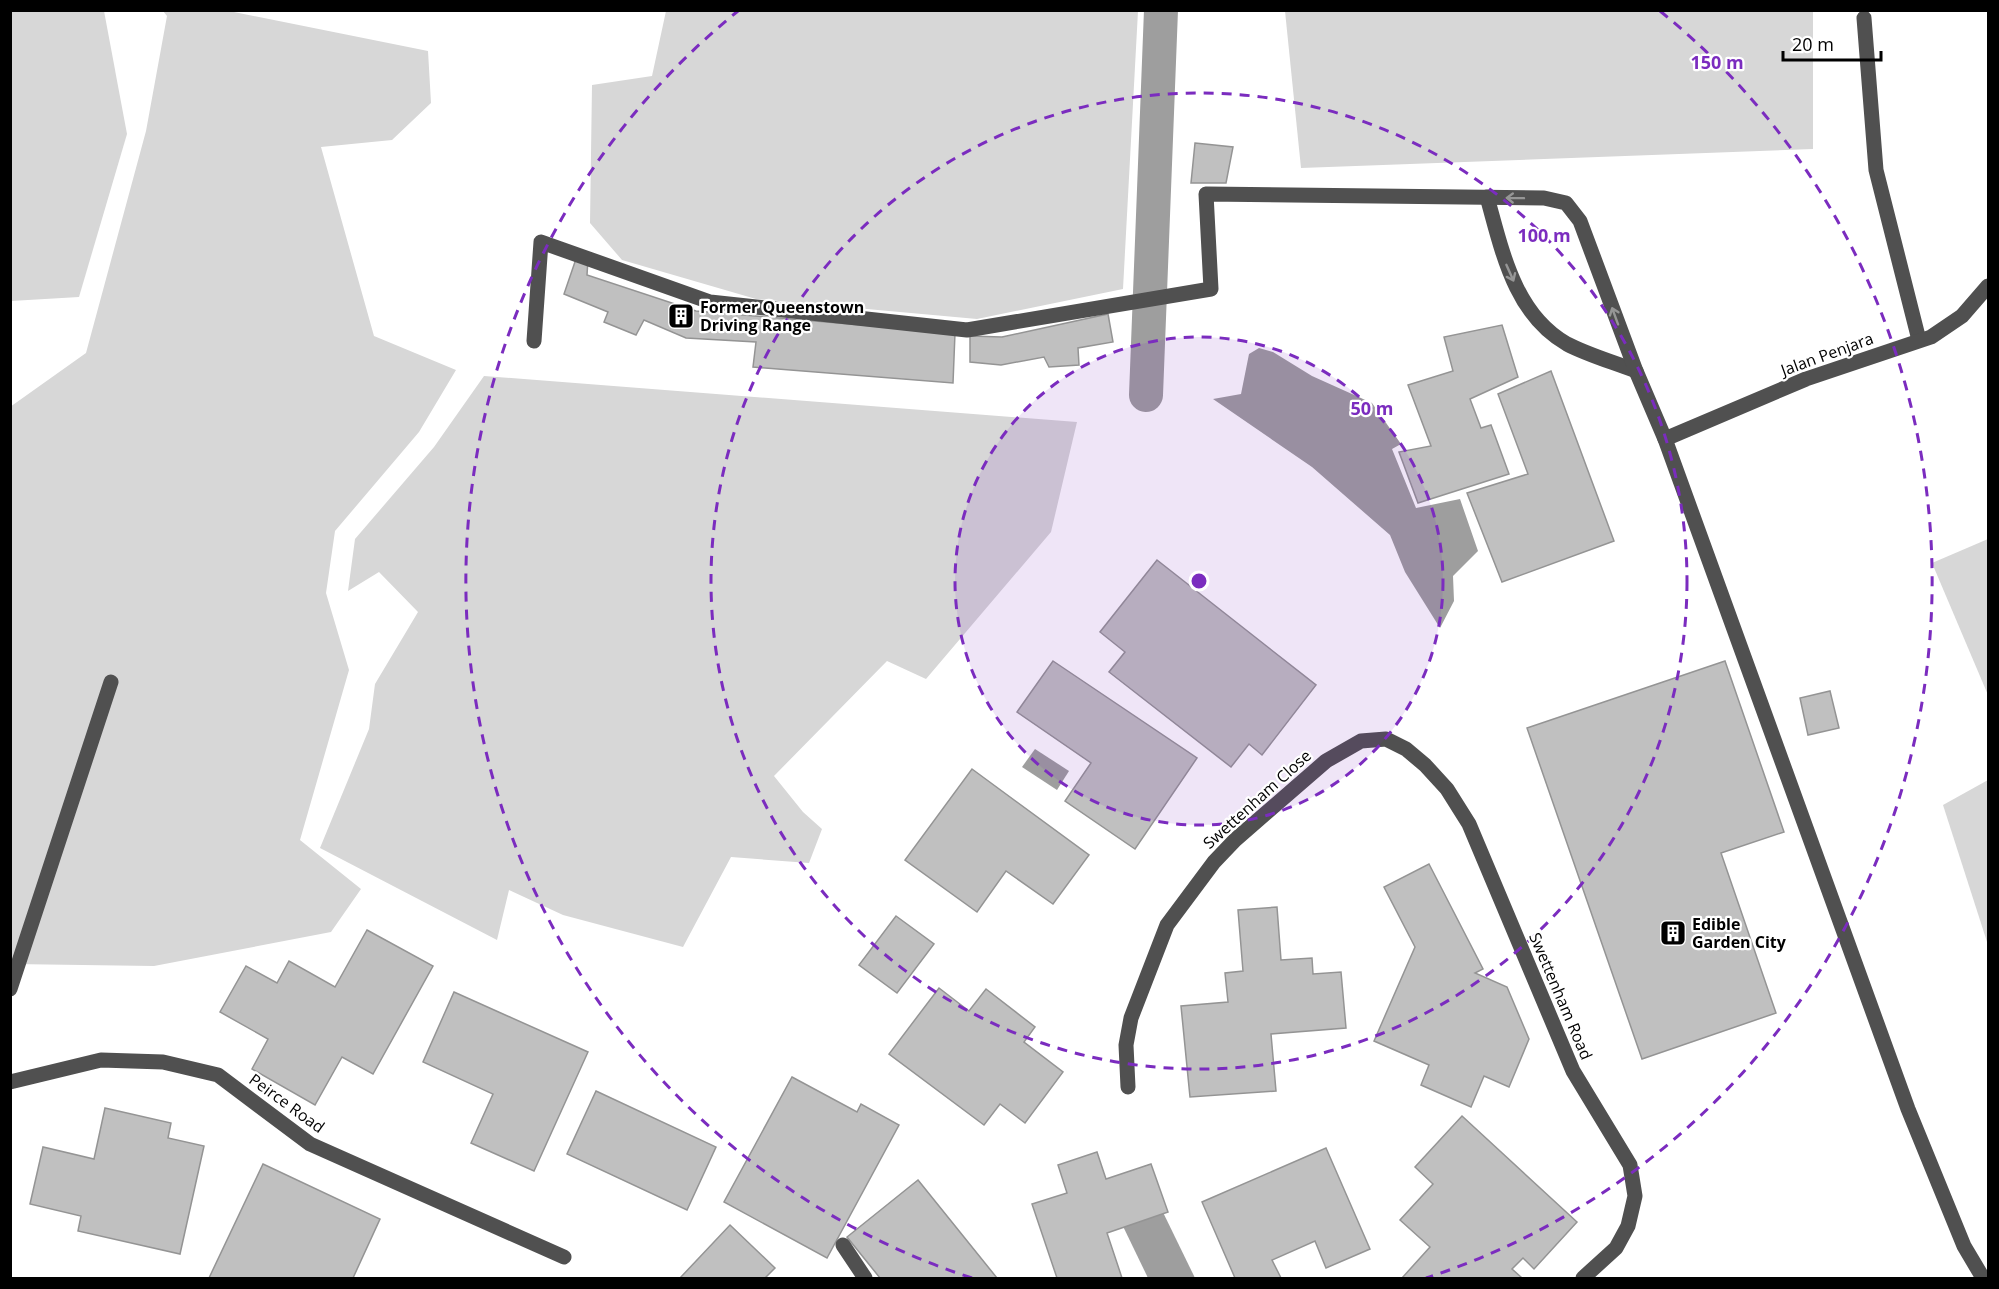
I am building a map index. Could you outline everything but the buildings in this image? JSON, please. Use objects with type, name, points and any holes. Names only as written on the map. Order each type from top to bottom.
[{"type":"street","points":[[1864,18],[1876,170],[1918,340]]},
{"type":"street","points":[[534,341],[541,242],[710,302],[967,330],[1211,288],[1206,194],[1544,198],[1566,203],[1580,221],[1636,371],[1665,439],[1907,1106],[1964,1246],[1983,1278]]},
{"type":"street","points":[[1487,197],[1508,271],[1536,320],[1566,344],[1636,371]]},
{"type":"street","name":"Jalan Penjara","points":[[1665,439],[1806,379],[1931,337],[1962,316],[1989,286]]},
{"type":"street","points":[[10,988],[111,682]]},
{"type":"street","name":"Swettenham Close","points":[[1128,1087],[1126,1046],[1131,1018],[1167,925],[1214,862],[1235,840],[1326,761],[1361,741],[1386,740]]},
{"type":"street","name":"Swettenham Road","points":[[1386,740],[1406,749],[1425,765],[1447,789],[1469,824],[1573,1071],[1630,1165],[1635,1196],[1628,1226],[1616,1248],[1583,1278]]},
{"type":"street","name":"Peirce Road","points":[[10,1082],[101,1060],[163,1062],[218,1075],[310,1144],[564,1257]]},
{"type":"street","points":[[843,1245],[865,1278]]},
{"type":"shaded area","points":[[11,10],[104,11],[127,134],[79,297],[11,301]]},
{"type":"shaded area","points":[[163,11],[229,11],[428,51],[431,103],[392,140],[321,147],[374,336],[456,370],[419,432],[335,531],[326,593],[349,670],[300,840],[361,889],[331,932],[154,966],[11,964],[10,407],[86,353],[146,131],[167,16]]},
{"type":"shaded area","points":[[666,11],[1138,11],[1123,289],[977,319],[756,299],[622,260],[590,223],[592,85],[652,76]]},
{"type":"shaded area","points":[[1285,11],[1813,11],[1813,149],[1301,168]]},
{"type":"shaded area","points":[[1259,348],[1273,352],[1312,376],[1372,403],[1401,444],[1392,449],[1416,508],[1460,499],[1478,551],[1453,576],[1454,601],[1440,628],[1405,572],[1390,535],[1312,467],[1213,399],[1241,394],[1249,354]]},
{"type":"shaded area","points":[[484,376],[1077,422],[1051,532],[926,679],[887,661],[774,776],[803,812],[822,829],[809,863],[731,857],[683,947],[563,915],[509,890],[497,940],[320,848],[369,729],[375,684],[418,612],[379,572],[348,591],[355,539],[434,447]]},
{"type":"shaded area","points":[[1988,539],[1988,695],[1932,563]]},
{"type":"shaded area","points":[[1035,749],[1069,771],[1057,790],[1022,767]]},
{"type":"shaded area","points":[[1988,780],[1988,945],[1943,805]]},
{"type":"shaded area","points":[[1157,1200],[1195,1278],[1148,1278],[1119,1218]]},
{"type":"waterway","points":[[1146,395],[1161,10]]},
{"type":"place","name":"Former Queenstown Driving Range","points":[[681,316]]},
{"type":"place","name":"Edible Garden City","points":[[1673,933]]}]
